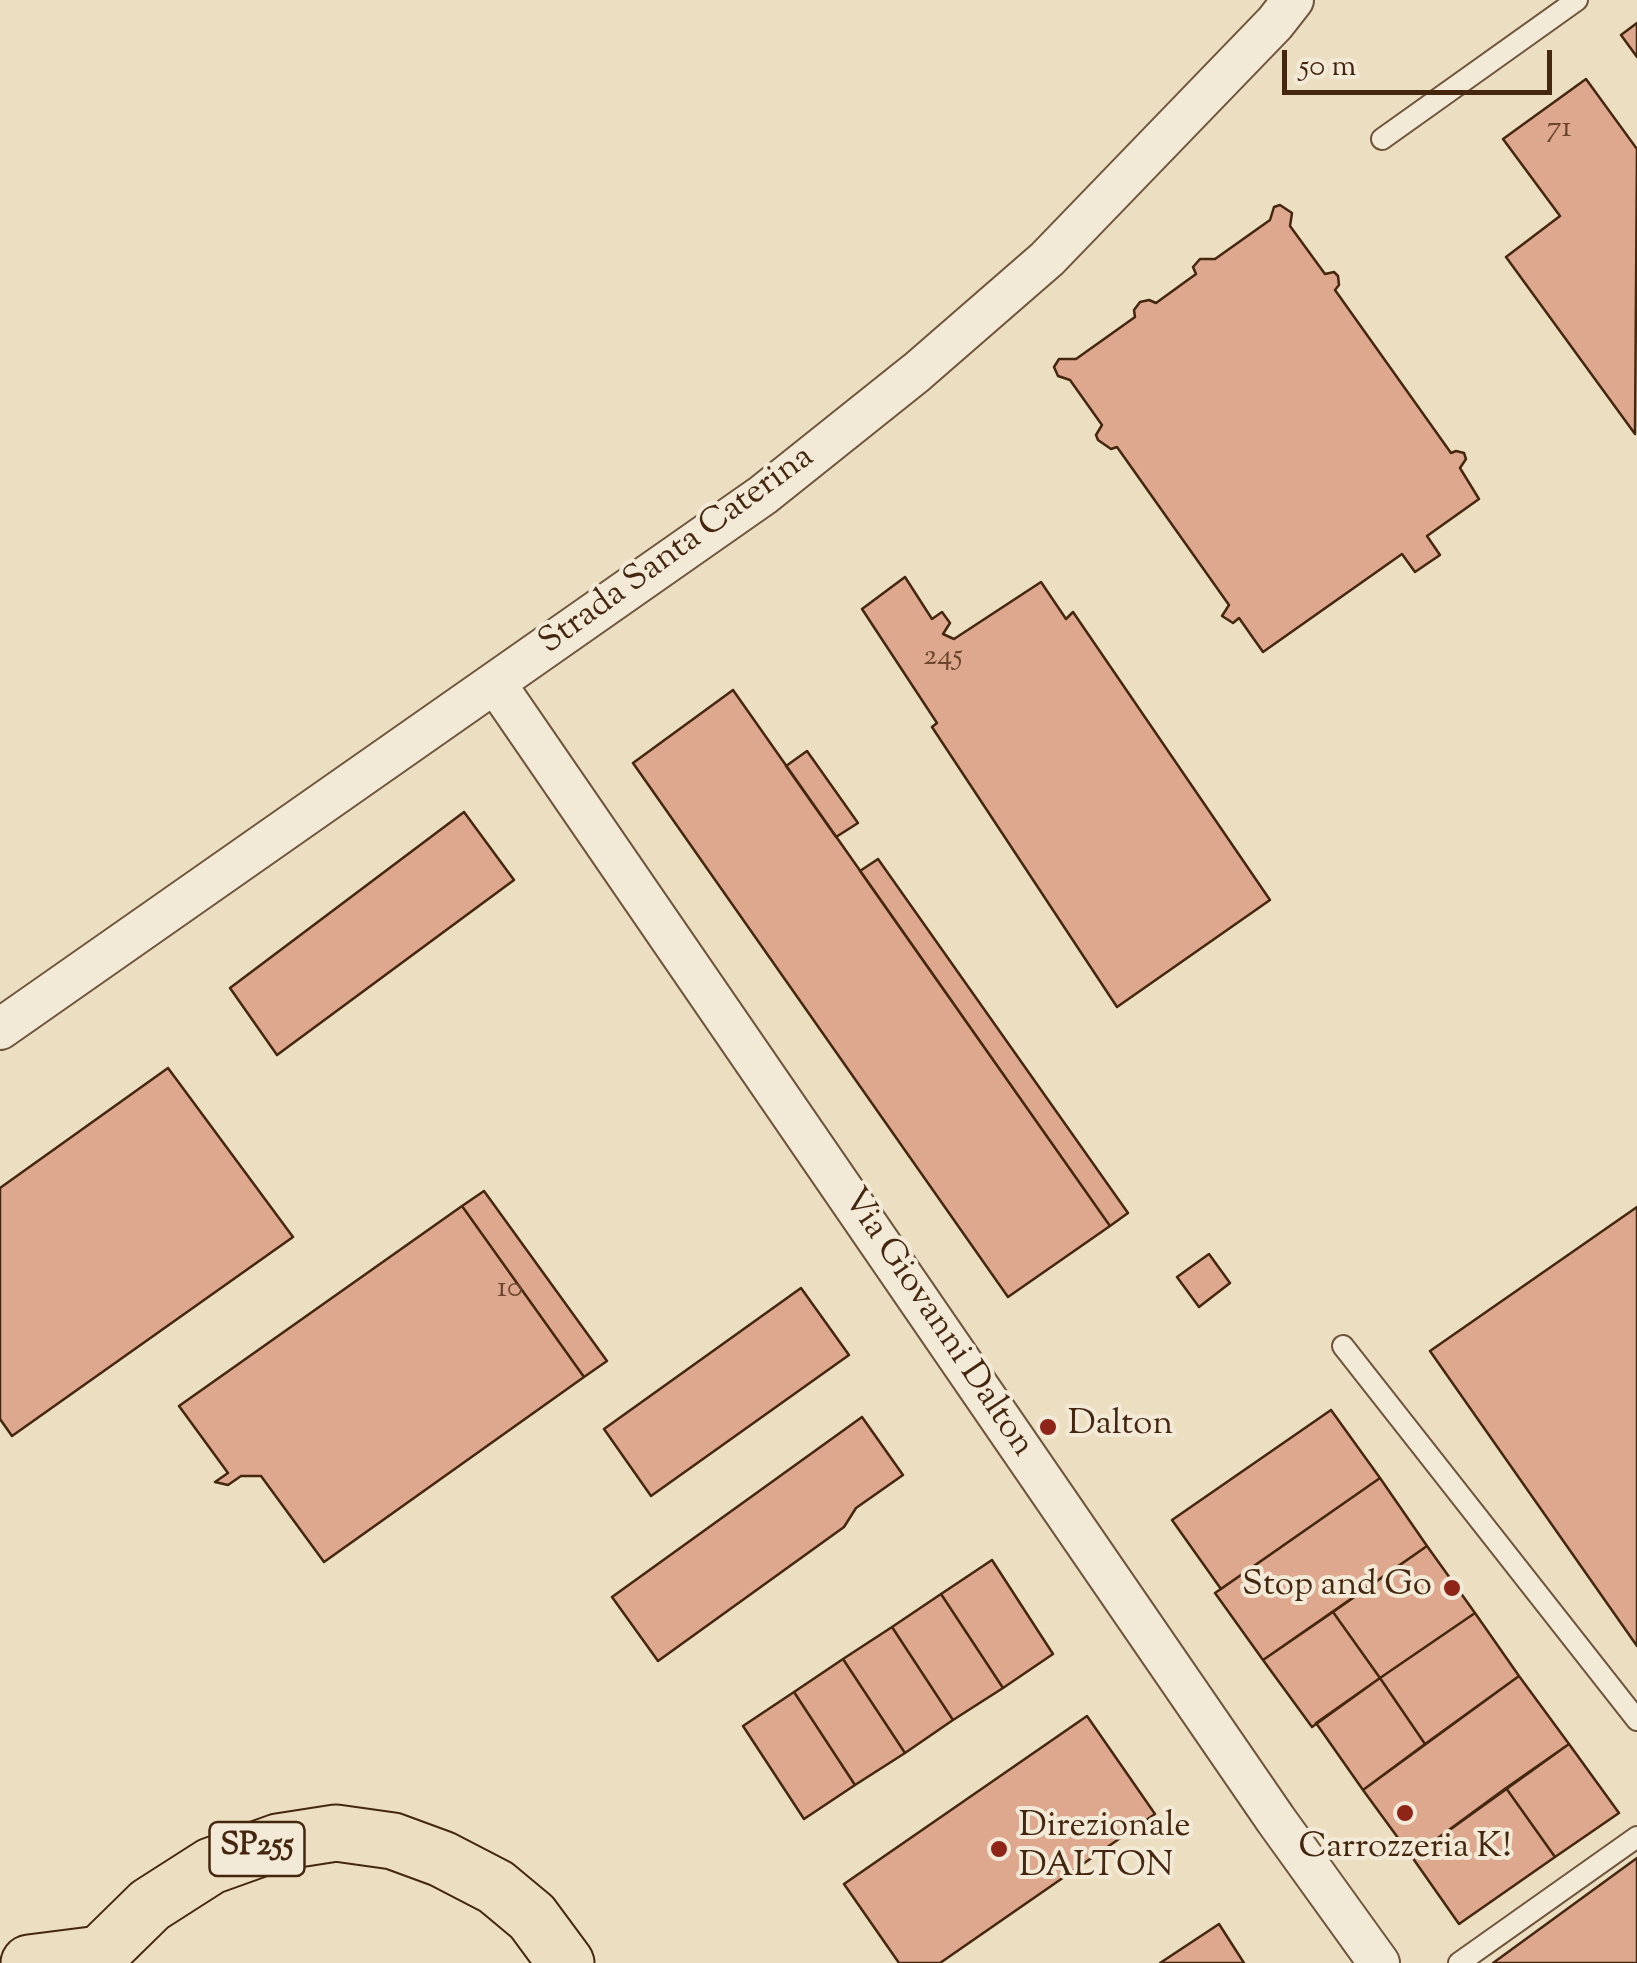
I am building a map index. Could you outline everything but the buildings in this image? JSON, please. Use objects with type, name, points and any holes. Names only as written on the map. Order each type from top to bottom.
[{"type":"main road","name":"SP255","points":[[94,1960],[150,1905],[212,1866],[278,1842],[336,1833],[393,1841],[442,1859],[496,1887],[532,1918],[566,1963]]},
{"type":"main road","points":[[30,1963],[94,1960]]},
{"type":"street","name":"Strada Santa Caterina","points":[[0,1029],[763,495],[917,372],[1047,259],[1293,0]]},
{"type":"street","name":"Via Giovanni Dalton","points":[[496,682],[1276,1820],[1379,1963]]},
{"type":"lane","points":[[1382,140],[1577,0]]},
{"type":"lane","points":[[1343,1346],[1637,1720]]},
{"type":"lane","points":[[1459,1963],[1637,1837]]},
{"type":"place","name":"Dalton","points":[[1048,1427]]},
{"type":"place","name":"Stop and Go","points":[[1452,1588]]},
{"type":"place","name":"Carrozzeria K!","points":[[1405,1813]]},
{"type":"place","name":"Direzionale DALTON","points":[[999,1849]]}]
